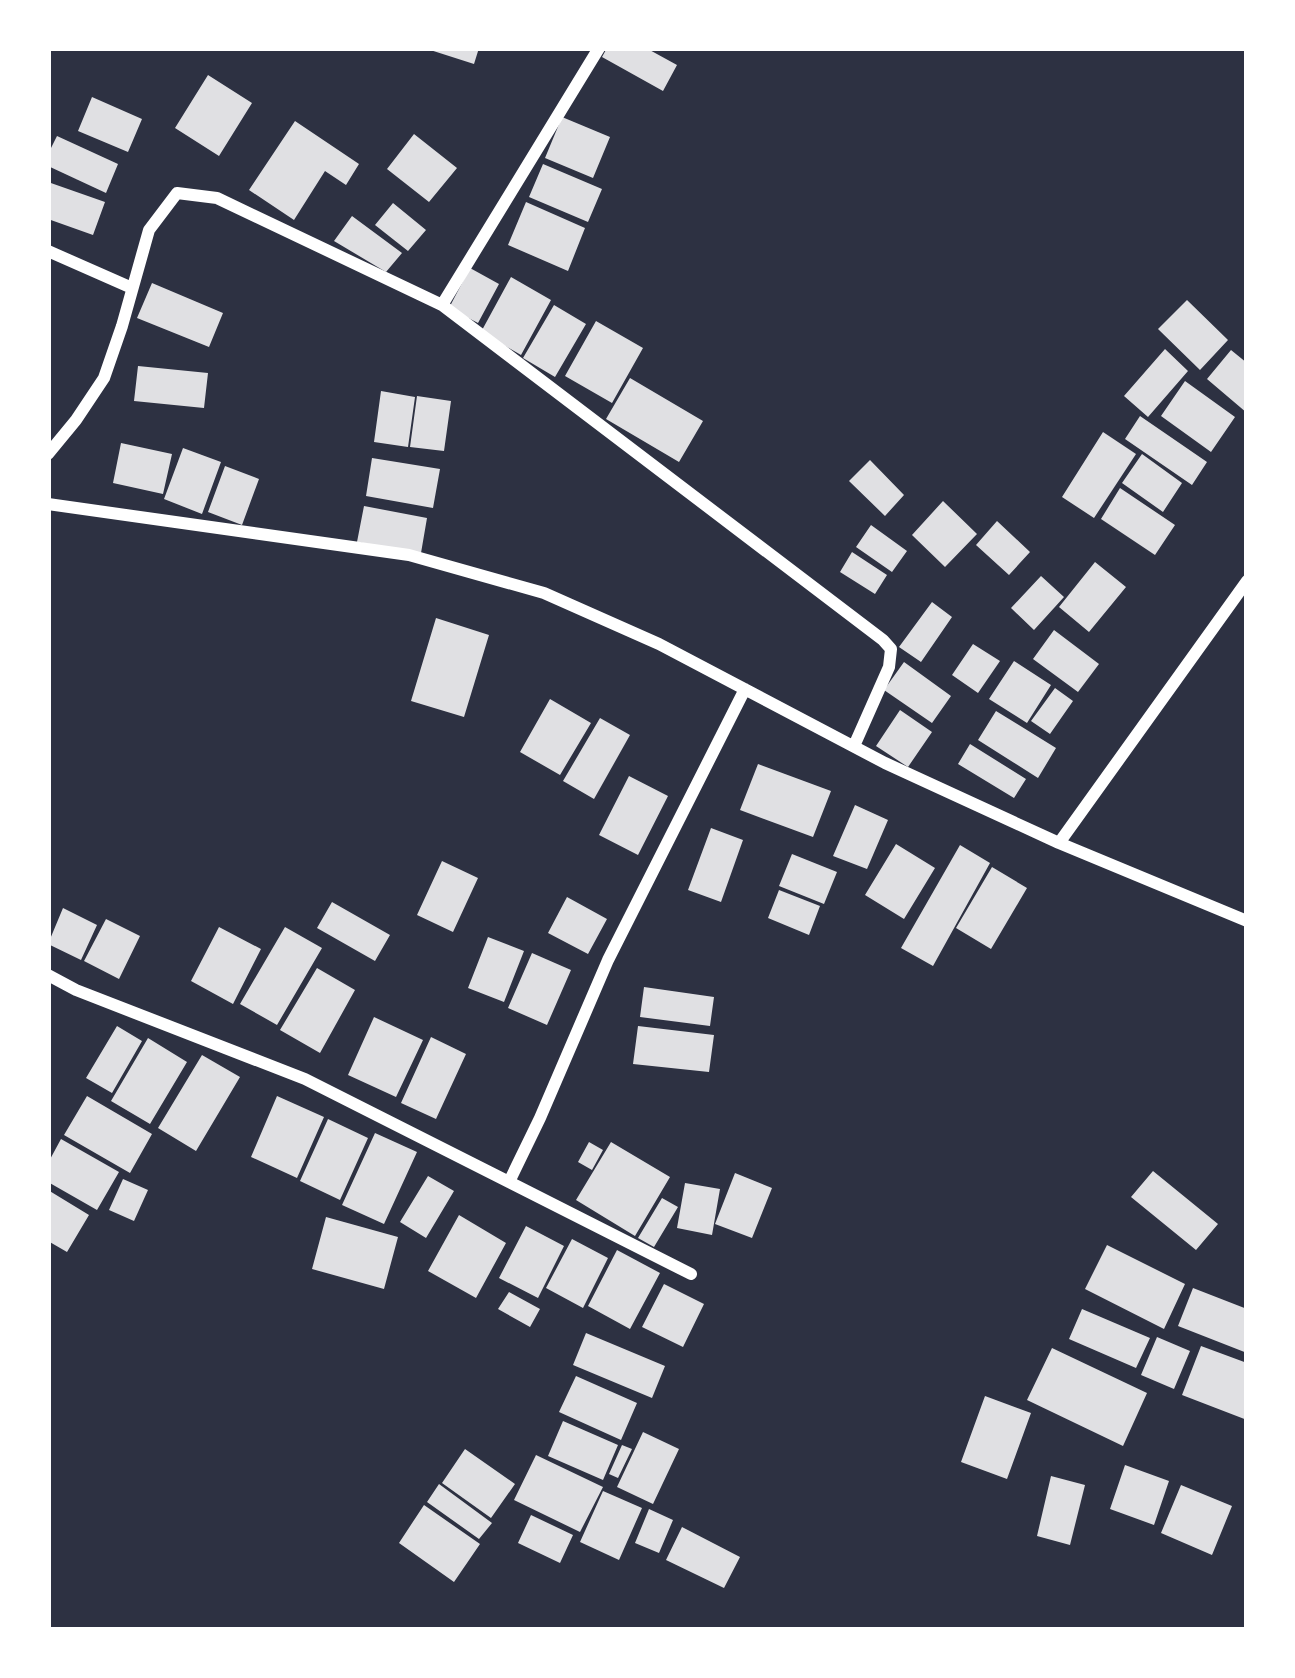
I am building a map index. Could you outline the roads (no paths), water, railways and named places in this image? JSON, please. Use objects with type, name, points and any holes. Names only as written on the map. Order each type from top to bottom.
[{"type":"street","points":[[442,304],[599,48]]},
{"type":"street","points":[[48,454],[104,378],[149,230],[178,194],[217,198],[442,304],[883,640],[891,649],[889,667],[854,746]]},
{"type":"street","points":[[48,251],[133,288]]},
{"type":"street","points":[[48,504],[409,555],[544,593],[659,644],[885,763],[1059,843],[1247,921]]},
{"type":"street","points":[[1059,843],[1247,581]]},
{"type":"street","points":[[509,1182],[608,960],[746,689]]},
{"type":"street","points":[[48,975],[304,1079],[691,1274]]}]
